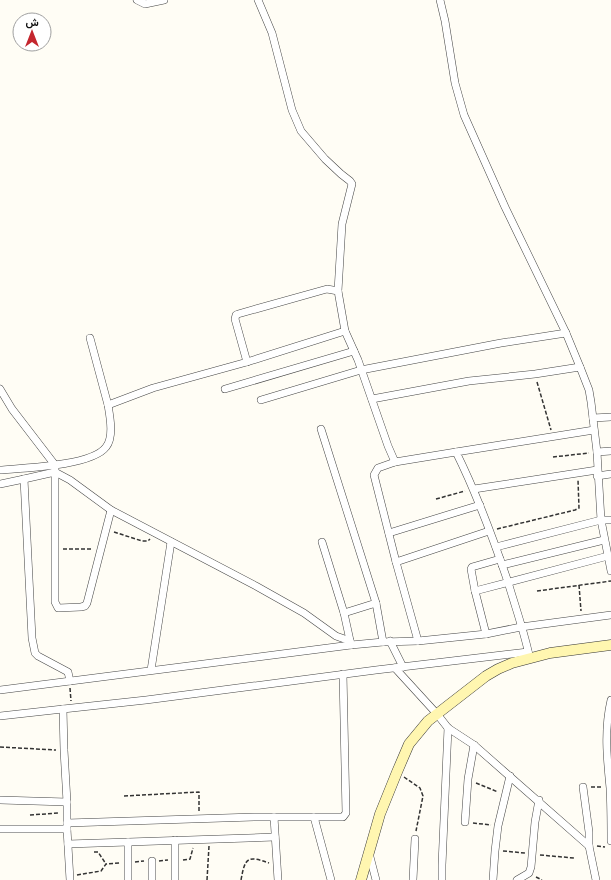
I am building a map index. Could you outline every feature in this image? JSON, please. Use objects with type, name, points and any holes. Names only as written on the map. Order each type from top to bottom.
[{"type":"main road","points":[[361,880],[380,814],[408,744],[428,721],[486,676],[529,655],[611,645]]},
{"type":"street","points":[[137,0],[145,4],[164,0]]},
{"type":"street","points":[[258,0],[272,33],[292,110],[301,131],[325,159],[352,184],[342,224],[338,291],[345,331],[354,351],[395,462]]},
{"type":"street","points":[[440,0],[456,84],[466,121],[505,207],[566,333],[589,390],[597,452],[597,473],[601,520],[611,570]]},
{"type":"street","points":[[247,362],[235,319],[236,315],[321,290],[327,289],[338,291]]},
{"type":"street","points":[[108,405],[153,388],[247,362],[345,331]]},
{"type":"street","points":[[261,400],[361,370],[502,343],[566,333]]},
{"type":"street","points":[[0,484],[24,480],[55,468],[90,458],[100,453],[107,446],[110,437],[108,405],[90,338]]},
{"type":"street","points":[[225,389],[354,351]]},
{"type":"street","points":[[372,399],[469,381],[535,374],[580,367]]},
{"type":"street","points":[[0,389],[12,409],[55,468],[111,510],[256,586],[304,613],[336,636],[350,643]]},
{"type":"street","points":[[593,418],[611,417]]},
{"type":"street","points":[[321,429],[376,603],[386,642],[403,667]]},
{"type":"street","points":[[418,641],[374,475],[378,468],[395,462],[594,430]]},
{"type":"street","points":[[597,452],[611,451]]},
{"type":"street","points":[[0,716],[146,700],[403,667],[529,655],[516,607],[496,547],[474,489],[456,452]]},
{"type":"street","points":[[0,470],[55,468]]},
{"type":"street","points":[[55,468],[55,602],[58,608],[81,607],[87,603],[111,510]]},
{"type":"street","points":[[474,489],[578,474],[611,474]]},
{"type":"street","points":[[24,480],[32,638],[34,650],[38,656],[68,672],[70,681]]},
{"type":"street","points":[[389,533],[480,505]]},
{"type":"street","points":[[496,547],[601,520],[611,520]]},
{"type":"street","points":[[396,562],[489,531]]},
{"type":"street","points":[[486,634],[471,573],[472,567],[604,540]]},
{"type":"street","points":[[151,670],[171,542]]},
{"type":"street","points":[[322,542],[344,613],[350,643]]},
{"type":"street","points":[[475,591],[608,556]]},
{"type":"street","points":[[344,613],[376,603]]},
{"type":"street","points":[[0,690],[350,643],[418,641],[486,634],[521,627],[611,615]]},
{"type":"street","points":[[395,668],[438,714],[448,728],[474,745],[539,800],[589,846]]},
{"type":"street","points":[[0,829],[199,819],[274,817],[343,818],[346,813],[343,674]]},
{"type":"street","points":[[611,700],[607,723],[607,763],[610,788],[611,841]]},
{"type":"street","points":[[67,709],[64,750],[68,802],[67,826],[70,878]]},
{"type":"street","points":[[442,880],[448,728]]},
{"type":"street","points":[[465,822],[468,780],[474,745]]},
{"type":"street","points":[[493,880],[498,826],[510,776]]},
{"type":"street","points":[[584,787],[589,846],[596,880]]},
{"type":"street","points":[[0,800],[68,802]]},
{"type":"street","points":[[517,880],[529,873],[531,867],[539,800]]},
{"type":"street","points":[[274,817],[278,880]]},
{"type":"street","points":[[314,818],[331,880]]},
{"type":"street","points":[[68,844],[275,837]]},
{"type":"street","points":[[413,880],[415,839]]},
{"type":"street","points":[[175,840],[175,880]]},
{"type":"street","points":[[128,842],[128,880]]},
{"type":"street","points":[[369,853],[376,880]]},
{"type":"street","points":[[152,861],[152,880]]},
{"type":"path","points":[[535,374],[552,436]]},
{"type":"path","points":[[553,457],[597,452]]},
{"type":"path","points":[[489,531],[579,508],[578,474]]},
{"type":"path","points":[[436,499],[474,489]]},
{"type":"path","points":[[106,530],[145,542],[148,541],[154,532]]},
{"type":"path","points":[[56,550],[101,549]]},
{"type":"path","points":[[537,591],[611,581]]},
{"type":"path","points":[[579,585],[582,619]]},
{"type":"path","points":[[67,709],[70,681]]},
{"type":"path","points":[[0,747],[64,750]]},
{"type":"path","points":[[397,772],[420,788],[423,796],[415,839]]},
{"type":"path","points":[[468,780],[505,795]]},
{"type":"path","points":[[584,787],[610,788]]},
{"type":"path","points":[[124,796],[199,792],[199,819]]},
{"type":"path","points":[[30,815],[67,812]]},
{"type":"path","points":[[465,822],[498,826]]},
{"type":"path","points":[[174,860],[190,859],[193,853],[194,840]]},
{"type":"path","points":[[207,880],[209,840]]},
{"type":"path","points":[[589,846],[611,847]]},
{"type":"path","points":[[495,851],[574,858]]},
{"type":"path","points":[[90,852],[98,852],[106,864]]},
{"type":"path","points":[[241,880],[244,864],[248,860],[257,859],[277,866]]},
{"type":"path","points":[[70,878],[101,871],[106,864],[128,862]]}]
